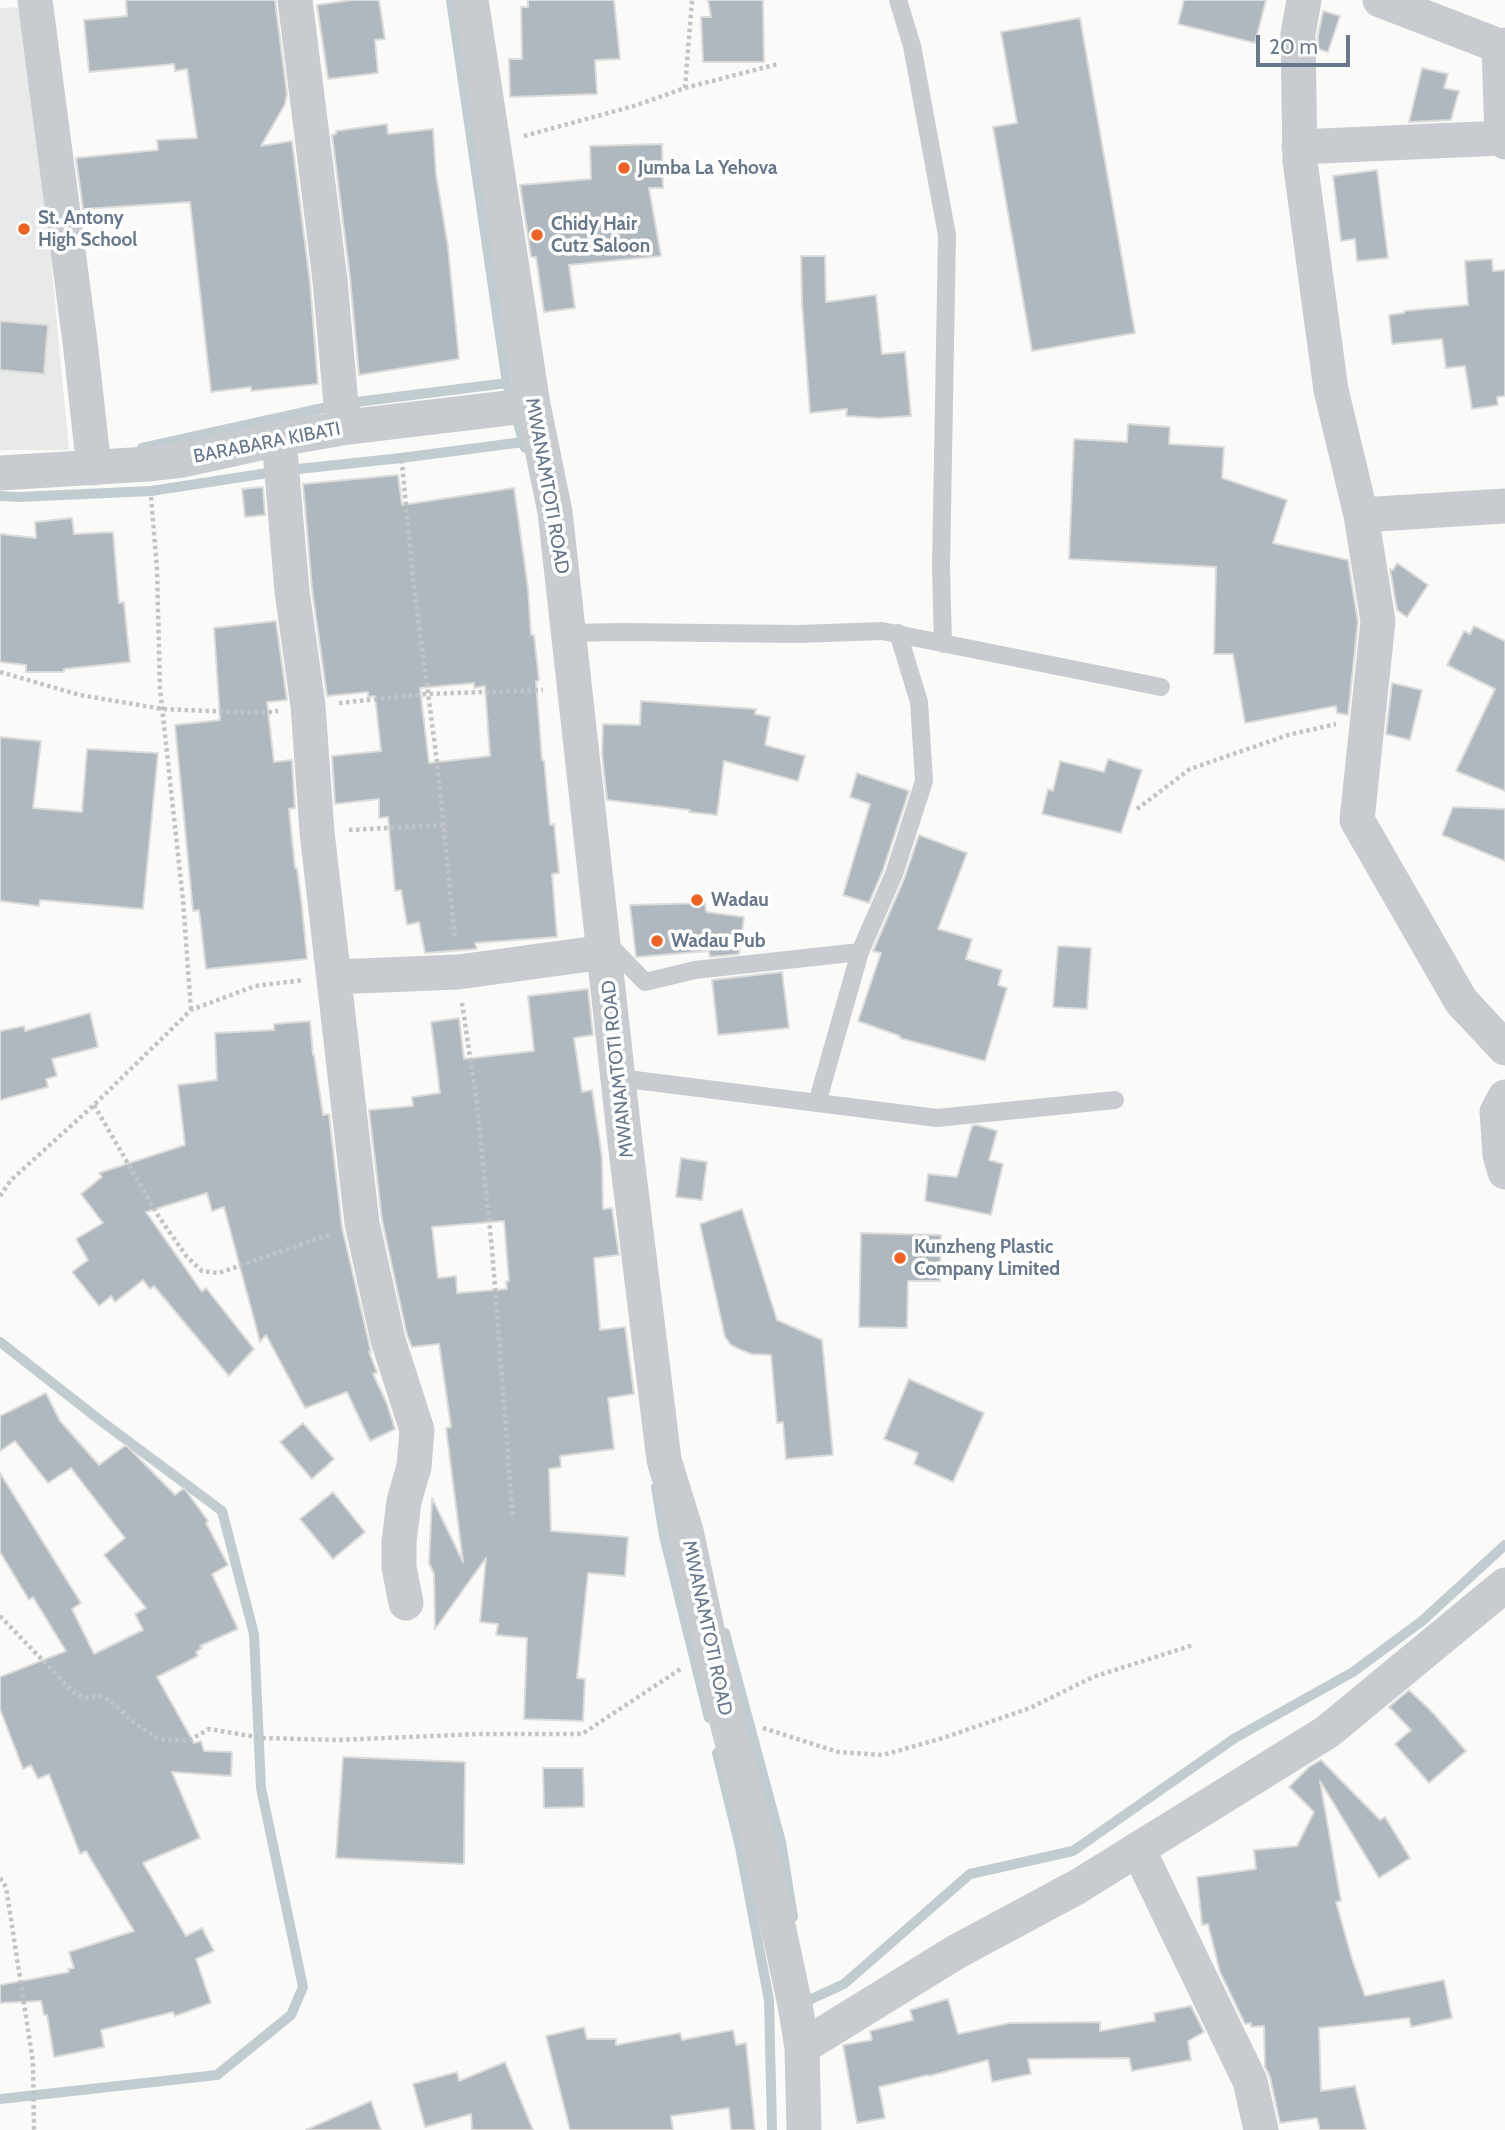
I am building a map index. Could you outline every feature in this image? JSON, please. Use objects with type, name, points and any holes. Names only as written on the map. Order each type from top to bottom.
[{"type":"street","points":[[35,0],[94,468]]},
{"type":"street","points":[[295,0],[330,280],[341,404],[348,427]]},
{"type":"street","name":"MWANAMTOTI ROAD","points":[[471,0],[533,405],[555,512],[664,1460],[686,1531],[727,1722],[768,1879],[802,2047],[804,2130]]},
{"type":"street","points":[[1304,0],[1298,34],[1300,161],[1331,390],[1361,515],[1378,621],[1357,820],[1461,1001],[1505,1048]]},
{"type":"street","points":[[1299,146],[1504,140],[1502,46],[1380,0]]},
{"type":"street","name":"BARABARA KIBATI","points":[[0,473],[183,460],[348,427],[533,405]]},
{"type":"street","points":[[279,439],[292,591],[308,706],[317,832],[362,1223],[388,1340],[417,1430],[414,1467],[404,1502],[398,1542],[399,1566],[406,1603]]},
{"type":"street","points":[[1361,515],[1505,506]]},
{"type":"street","points":[[334,977],[458,972],[605,952]]},
{"type":"street","points":[[1505,1097],[1497,1112],[1500,1155],[1505,1172]]},
{"type":"street","points":[[802,2047],[956,1952],[1077,1887],[1327,1732],[1505,1586]]},
{"type":"street","points":[[1138,1849],[1250,2081],[1261,2130]]},
{"type":"lane","points":[[898,0],[912,46],[947,235],[941,568],[943,644]]},
{"type":"lane","points":[[817,1103],[860,952],[894,874],[924,781],[919,702],[898,633]]},
{"type":"lane","points":[[569,634],[898,633],[1161,687]]},
{"type":"lane","points":[[605,952],[615,951],[645,982],[695,970],[860,952]]},
{"type":"lane","points":[[618,1078],[937,1118],[1115,1100]]},
{"type":"path","points":[[685,88],[692,0]]},
{"type":"path","points":[[492,144],[778,64]]},
{"type":"path","points":[[148,464],[157,569],[160,689],[183,900],[191,1010]]},
{"type":"path","points":[[0,672],[80,695],[163,709],[259,713],[428,694],[576,689]]},
{"type":"path","points":[[1137,809],[1190,769],[1288,735],[1368,717]]},
{"type":"path","points":[[317,832],[443,825]]},
{"type":"path","points":[[0,1195],[11,1180],[94,1105],[191,1010],[255,986],[334,977]]},
{"type":"path","points":[[94,1105],[159,1217],[187,1257],[202,1271],[219,1273],[362,1223]]},
{"type":"path","points":[[0,1616],[74,1693],[84,1698],[99,1696],[110,1700],[133,1722],[159,1739],[188,1741],[209,1729],[263,1738],[338,1740],[479,1734],[582,1734],[712,1648]]},
{"type":"path","points":[[727,1722],[749,1724],[838,1752],[883,1755],[1030,1708],[1093,1677],[1193,1645]]},
{"type":"path","points":[[0,1878],[6,1887],[33,2062],[34,2130]]},
{"type":"shaded area","name":"St. Antony High School","points":[[27,7],[69,450],[0,450],[0,8]]},
{"type":"building","points":[[126,0],[275,0],[287,94],[285,104],[261,146],[292,141],[310,282],[318,384],[211,392],[190,202],[83,209],[76,158],[158,150],[157,140],[197,138],[187,69],[175,71],[174,64],[89,72],[84,20],[127,16]]},
{"type":"building","points":[[351,0],[379,0],[385,39],[375,40],[378,73],[328,79],[317,5]]},
{"type":"building","points":[[528,0],[614,0],[620,59],[595,60],[597,94],[510,97],[509,59],[522,59],[521,7],[528,7]]},
{"type":"building","points":[[708,0],[763,0],[764,62],[703,62],[701,17],[711,17]]},
{"type":"building","points":[[1184,0],[1266,0],[1255,43],[1178,24]]},
{"type":"building","points":[[1323,11],[1340,16],[1328,52],[1318,49]]},
{"type":"building","points":[[1080,18],[1135,333],[1032,351],[993,127],[1017,123],[1001,32]]},
{"type":"building","points":[[1422,68],[1448,74],[1444,88],[1459,91],[1451,120],[1409,122]]},
{"type":"building","points":[[387,124],[388,134],[433,129],[459,359],[359,375],[332,135],[336,134],[336,131]]},
{"type":"building","points":[[662,144],[663,188],[649,188],[661,256],[569,265],[575,308],[544,312],[536,257],[531,257],[520,185],[591,179],[590,146]]},
{"type":"building","points":[[1377,170],[1388,258],[1357,261],[1355,239],[1341,241],[1333,176]]},
{"type":"building","points":[[801,256],[825,256],[826,302],[876,295],[882,354],[905,352],[911,416],[846,416],[847,409],[810,413]]},
{"type":"building","points":[[1492,259],[1493,271],[1505,270],[1505,396],[1497,397],[1498,405],[1472,409],[1465,366],[1446,368],[1442,339],[1392,344],[1389,315],[1468,305],[1465,261]]},
{"type":"building","points":[[0,321],[48,325],[44,374],[0,370]]},
{"type":"building","points":[[1128,424],[1170,427],[1169,444],[1224,447],[1222,478],[1287,500],[1273,543],[1348,560],[1358,622],[1348,715],[1337,713],[1336,706],[1245,723],[1233,654],[1214,654],[1216,567],[1069,559],[1074,439],[1127,442]]},
{"type":"building","points":[[398,475],[402,505],[514,488],[528,588],[531,635],[534,635],[539,680],[536,681],[542,760],[550,825],[554,824],[559,873],[552,874],[557,937],[475,943],[477,949],[425,953],[419,922],[407,925],[401,890],[395,891],[388,817],[379,818],[379,799],[335,804],[332,756],[381,751],[375,696],[368,697],[368,692],[327,696],[312,589],[303,484]],"holes":[[[474,683],[474,688],[485,686],[490,756],[429,763],[420,688]]]},
{"type":"building","points":[[263,487],[265,515],[245,517],[242,489]]},
{"type":"building","points":[[72,518],[74,534],[113,532],[119,603],[124,602],[130,662],[64,669],[64,672],[26,672],[26,665],[0,662],[0,534],[36,538],[35,522]]},
{"type":"building","points":[[1397,563],[1428,585],[1407,617],[1397,610],[1390,569],[1393,570]]},
{"type":"building","points":[[276,621],[287,700],[267,702],[274,762],[292,760],[295,808],[289,809],[307,959],[206,969],[199,910],[193,911],[175,725],[220,720],[214,628]]},
{"type":"building","points":[[1474,626],[1505,641],[1505,791],[1456,771],[1495,689],[1447,665],[1464,631],[1470,634]]},
{"type":"building","points":[[1392,683],[1422,690],[1410,740],[1386,734]]},
{"type":"building","points":[[641,701],[756,709],[755,714],[770,717],[765,745],[805,756],[798,781],[724,761],[717,815],[607,800],[602,754],[603,724],[640,725]]},
{"type":"building","points":[[0,737],[41,741],[33,808],[82,812],[87,749],[158,753],[143,909],[40,900],[39,906],[0,901]]},
{"type":"building","points":[[1108,759],[1142,770],[1121,833],[1042,814],[1048,789],[1053,791],[1060,761],[1104,772]]},
{"type":"building","points":[[857,773],[909,791],[869,903],[843,895],[870,804],[850,797]]},
{"type":"building","points":[[1453,807],[1505,809],[1505,861],[1442,835]]},
{"type":"building","points":[[919,835],[967,853],[938,929],[972,939],[966,959],[1002,970],[998,985],[1007,988],[985,1061],[900,1038],[858,1021],[881,953],[873,951],[904,879]]},
{"type":"building","points":[[705,903],[706,912],[744,917],[739,954],[710,957],[709,951],[636,957],[630,905]]},
{"type":"building","points":[[1058,946],[1091,948],[1087,1009],[1053,1007]]},
{"type":"building","points":[[782,972],[789,1028],[718,1035],[712,980]]},
{"type":"building","points":[[588,989],[593,1035],[574,1038],[582,1092],[592,1090],[602,1157],[603,1209],[612,1208],[619,1255],[594,1258],[600,1330],[625,1327],[634,1394],[608,1398],[614,1449],[560,1456],[561,1467],[549,1469],[551,1531],[628,1537],[625,1576],[588,1573],[577,1678],[585,1679],[583,1721],[524,1719],[527,1638],[496,1635],[498,1624],[480,1622],[486,1558],[435,1629],[434,1574],[429,1563],[432,1498],[463,1562],[446,1428],[451,1427],[439,1344],[412,1347],[407,1335],[382,1220],[369,1110],[413,1106],[412,1097],[440,1093],[431,1022],[459,1018],[464,1059],[534,1051],[528,996]],"holes":[[[504,1221],[509,1281],[506,1282],[507,1289],[457,1293],[456,1276],[438,1278],[432,1227]]]},
{"type":"building","points":[[90,1013],[98,1047],[52,1059],[57,1076],[46,1079],[48,1087],[0,1100],[0,1031],[24,1026],[25,1031]]},
{"type":"building","points":[[310,1021],[323,1115],[329,1114],[342,1227],[369,1352],[377,1372],[373,1374],[395,1429],[370,1441],[347,1392],[305,1408],[266,1335],[260,1342],[224,1207],[212,1211],[207,1193],[146,1212],[202,1292],[206,1288],[254,1349],[229,1376],[154,1286],[150,1289],[143,1280],[115,1302],[111,1296],[99,1306],[72,1272],[88,1260],[76,1239],[103,1223],[81,1194],[102,1177],[99,1173],[185,1145],[178,1085],[217,1080],[215,1033],[274,1030],[274,1024]]},
{"type":"building","points":[[972,1126],[997,1131],[989,1160],[1003,1164],[991,1215],[925,1201],[928,1174],[957,1177]]},
{"type":"building","points":[[681,1158],[707,1162],[702,1200],[676,1197]]},
{"type":"building","points":[[742,1209],[777,1320],[822,1340],[833,1455],[786,1459],[783,1422],[777,1423],[771,1355],[751,1354],[731,1345],[725,1337],[700,1224]]},
{"type":"building","name":"Kunzheng Plastic Company Limited","points":[[861,1233],[941,1235],[940,1281],[908,1281],[907,1328],[859,1327]]},
{"type":"building","points":[[909,1379],[984,1413],[953,1482],[914,1464],[918,1453],[884,1439]]},
{"type":"building","points":[[46,1393],[60,1421],[99,1465],[126,1445],[175,1495],[184,1488],[208,1521],[206,1523],[228,1565],[212,1574],[238,1629],[200,1646],[202,1648],[196,1652],[198,1656],[157,1677],[194,1743],[201,1741],[204,1751],[232,1752],[231,1776],[172,1772],[200,1838],[143,1863],[186,1936],[202,1928],[214,1951],[196,1959],[211,2003],[175,2016],[173,2012],[101,2030],[104,2047],[54,2057],[47,2015],[44,2015],[41,2001],[0,2003],[0,1985],[69,1972],[68,1969],[74,1968],[69,1952],[134,1931],[86,1851],[80,1854],[49,1774],[38,1779],[31,1765],[23,1769],[0,1709],[0,1677],[66,1651],[33,1597],[29,1600],[0,1552],[0,1473],[81,1603],[72,1609],[94,1654],[143,1630],[135,1614],[146,1608],[104,1555],[125,1538],[71,1468],[48,1483],[15,1441],[0,1451],[0,1416]]},
{"type":"building","points":[[303,1423],[334,1459],[312,1479],[280,1442]]},
{"type":"building","points":[[333,1492],[365,1532],[333,1559],[300,1519]]},
{"type":"building","points":[[1409,1690],[1466,1751],[1429,1783],[1395,1744],[1411,1730],[1389,1707]]},
{"type":"building","points":[[343,1757],[465,1762],[464,1864],[336,1858]]},
{"type":"building","points":[[1321,1760],[1380,1820],[1385,1817],[1410,1858],[1379,1878],[1320,1781],[1341,1901],[1336,1902],[1365,1996],[1444,1980],[1452,2018],[1411,2027],[1409,2018],[1319,2028],[1321,2091],[1355,2086],[1366,2130],[1320,2130],[1317,2118],[1280,2123],[1270,2077],[1265,2067],[1264,2026],[1251,2027],[1251,2023],[1245,2024],[1220,1972],[1208,1924],[1202,1925],[1197,1877],[1256,1869],[1254,1850],[1297,1846],[1314,1812],[1289,1787],[1309,1767]]},
{"type":"building","points":[[543,1768],[583,1768],[584,1807],[544,1808]]},
{"type":"building","points":[[948,1999],[958,2034],[1010,2023],[1100,2022],[1100,2031],[1155,2021],[1154,2013],[1191,2006],[1204,2032],[1188,2041],[1191,2060],[1132,2071],[1129,2058],[1028,2059],[1031,2074],[992,2082],[988,2060],[879,2087],[885,2118],[857,2123],[843,2045],[872,2040],[870,2031],[913,2020],[910,2010]]},
{"type":"building","points":[[584,2027],[587,2039],[616,2039],[616,2045],[680,2033],[682,2040],[733,2030],[736,2045],[746,2043],[755,2130],[731,2130],[729,2108],[671,2116],[673,2130],[570,2130],[546,2036]]},
{"type":"building","points":[[505,2062],[533,2130],[472,2130],[471,2114],[425,2127],[413,2084],[457,2072],[459,2081]]},
{"type":"building","points":[[371,2101],[381,2130],[306,2130]]},
{"type":"waterway","points":[[451,0],[507,383],[525,448]]},
{"type":"waterway","points":[[142,448],[341,404],[507,383]]},
{"type":"waterway","points":[[289,470],[523,442]]},
{"type":"waterway","points":[[0,496],[151,491],[274,472]]},
{"type":"waterway","points":[[0,1342],[222,1511],[254,1634],[261,1788],[303,1987],[291,2015],[217,2075],[0,2099]]},
{"type":"waterway","points":[[656,1487],[664,1536],[709,1718]]},
{"type":"waterway","points":[[809,2000],[844,1984],[970,1874],[1073,1851],[1235,1738],[1353,1672],[1422,1621],[1505,1545]]},
{"type":"waterway","points":[[725,1633],[781,1842],[793,1917]]},
{"type":"waterway","points":[[717,1753],[740,1847],[769,2000],[772,2130]]},
{"type":"place","name":"Jumba La Yehova","points":[[624,168]]},
{"type":"place","name":"St. Antony High School","points":[[24,229]]},
{"type":"place","name":"Chidy Hair Cutz Saloon","points":[[537,235]]},
{"type":"place","name":"Wadau","points":[[697,900]]},
{"type":"place","name":"Wadau Pub","points":[[657,941]]},
{"type":"place","name":"Kunzheng Plastic Company Limited","points":[[900,1258]]}]
